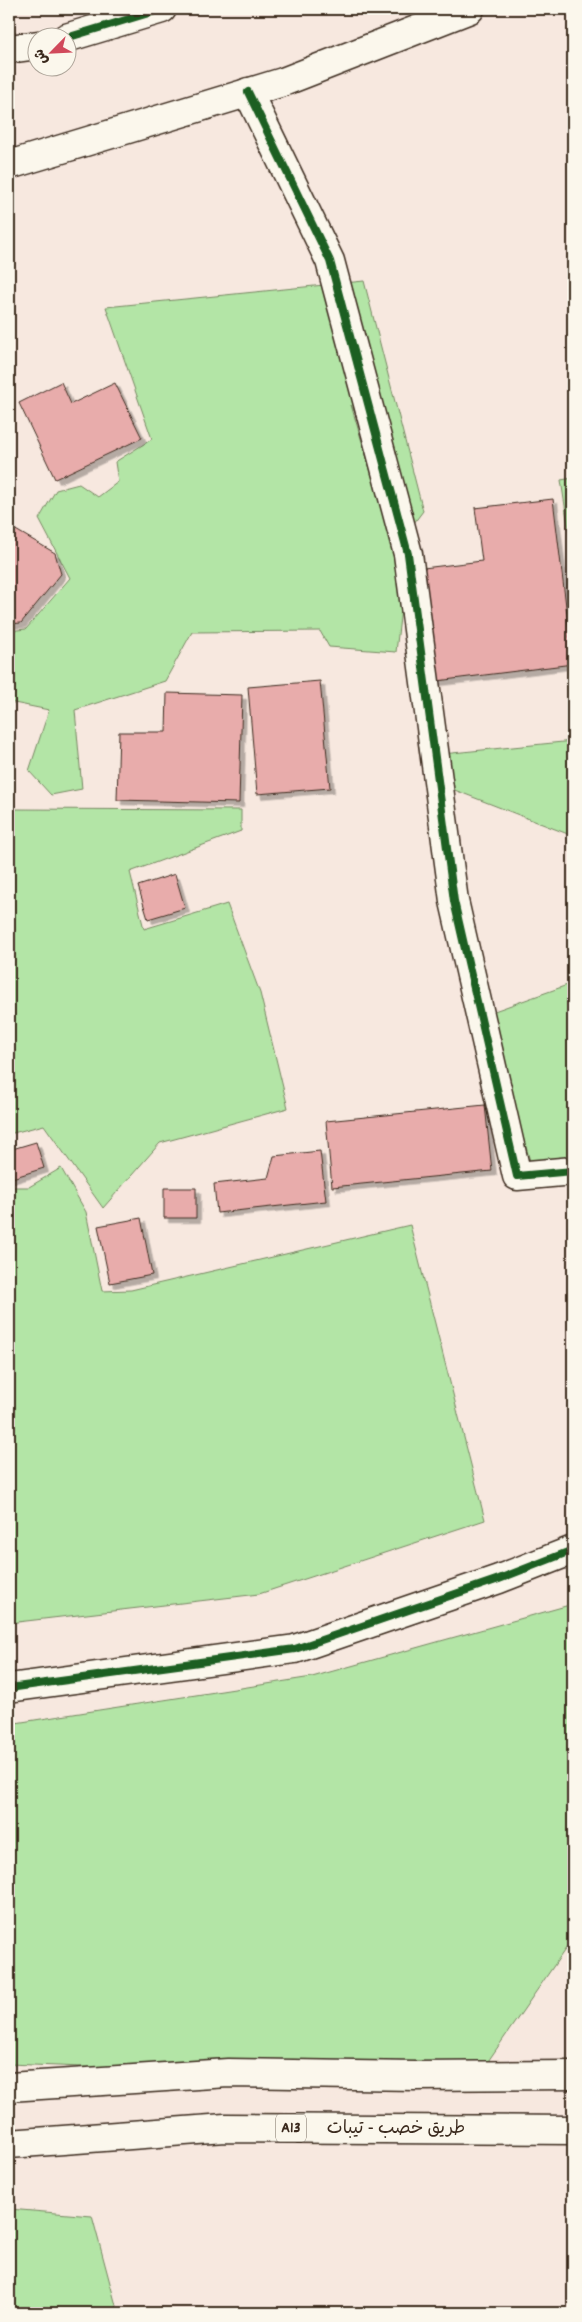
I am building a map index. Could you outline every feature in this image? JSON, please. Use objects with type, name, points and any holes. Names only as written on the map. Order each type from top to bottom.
[{"type":"main road","points":[[78,34],[162,9]]},
{"type":"main road","points":[[9,165],[282,82],[470,9]]},
{"type":"main road","points":[[9,49],[28,46]]},
{"type":"main road","points":[[248,92],[330,261],[408,554],[454,900],[517,1176],[573,1171]]},
{"type":"main road","points":[[9,1688],[295,1649],[499,1579],[573,1550]]},
{"type":"main road","points":[[9,2087],[228,2073],[415,2076],[573,2075]]},
{"type":"main road","name":"طريق خصب - تيبات","points":[[9,2144],[225,2128],[573,2130]]},
{"type":"green space","points":[[364,281],[423,511],[411,527],[351,405],[404,583],[396,652],[329,647],[320,631],[192,632],[165,681],[75,710],[82,789],[51,795],[29,771],[49,710],[9,702],[9,631],[26,629],[70,578],[39,519],[56,490],[79,484],[98,497],[118,482],[115,462],[152,439],[106,307]]},
{"type":"green space","points":[[573,478],[573,558],[561,480]]},
{"type":"green space","points":[[573,741],[573,836],[452,789],[432,755]]},
{"type":"green space","points":[[9,805],[10,809],[241,810],[241,831],[130,872],[144,929],[227,904],[260,993],[288,1108],[160,1143],[103,1208],[44,1125],[9,1134]]},
{"type":"green space","points":[[573,983],[573,1161],[531,1164],[486,1014]]},
{"type":"green space","points":[[61,1168],[86,1212],[102,1291],[131,1290],[410,1225],[485,1520],[259,1594],[9,1623],[9,1187],[29,1187]]},
{"type":"green space","points":[[573,1604],[573,1938],[473,2083],[9,2064],[9,1724],[312,1677]]},
{"type":"green space","points":[[9,2209],[92,2216],[118,2313],[9,2313]]},
{"type":"building","points":[[61,382],[71,404],[115,383],[142,438],[55,479],[19,403]]},
{"type":"building","points":[[553,499],[573,664],[429,682],[415,569],[482,561],[475,508]]},
{"type":"building","points":[[9,529],[14,529],[55,553],[61,574],[21,623],[9,624]]},
{"type":"building","points":[[320,681],[330,788],[257,794],[248,687]]},
{"type":"building","points":[[167,693],[242,695],[239,803],[117,800],[119,732],[166,732]]},
{"type":"building","points":[[175,874],[185,908],[148,919],[138,886]]},
{"type":"building","points":[[485,1105],[492,1171],[332,1187],[326,1121]]},
{"type":"building","points":[[36,1142],[44,1168],[9,1179],[9,1150]]},
{"type":"building","points":[[320,1151],[326,1201],[217,1213],[214,1184],[268,1178],[274,1156]]},
{"type":"building","points":[[164,1188],[196,1188],[196,1218],[164,1218]]},
{"type":"building","points":[[141,1218],[152,1275],[110,1283],[98,1226]]},
{"type":"cycle path","points":[[78,34],[162,9]]},
{"type":"cycle path","points":[[248,92],[330,261],[408,554],[454,901],[517,1176],[573,1171]]},
{"type":"cycle path","points":[[9,1688],[295,1649],[499,1579],[573,1550]]}]
